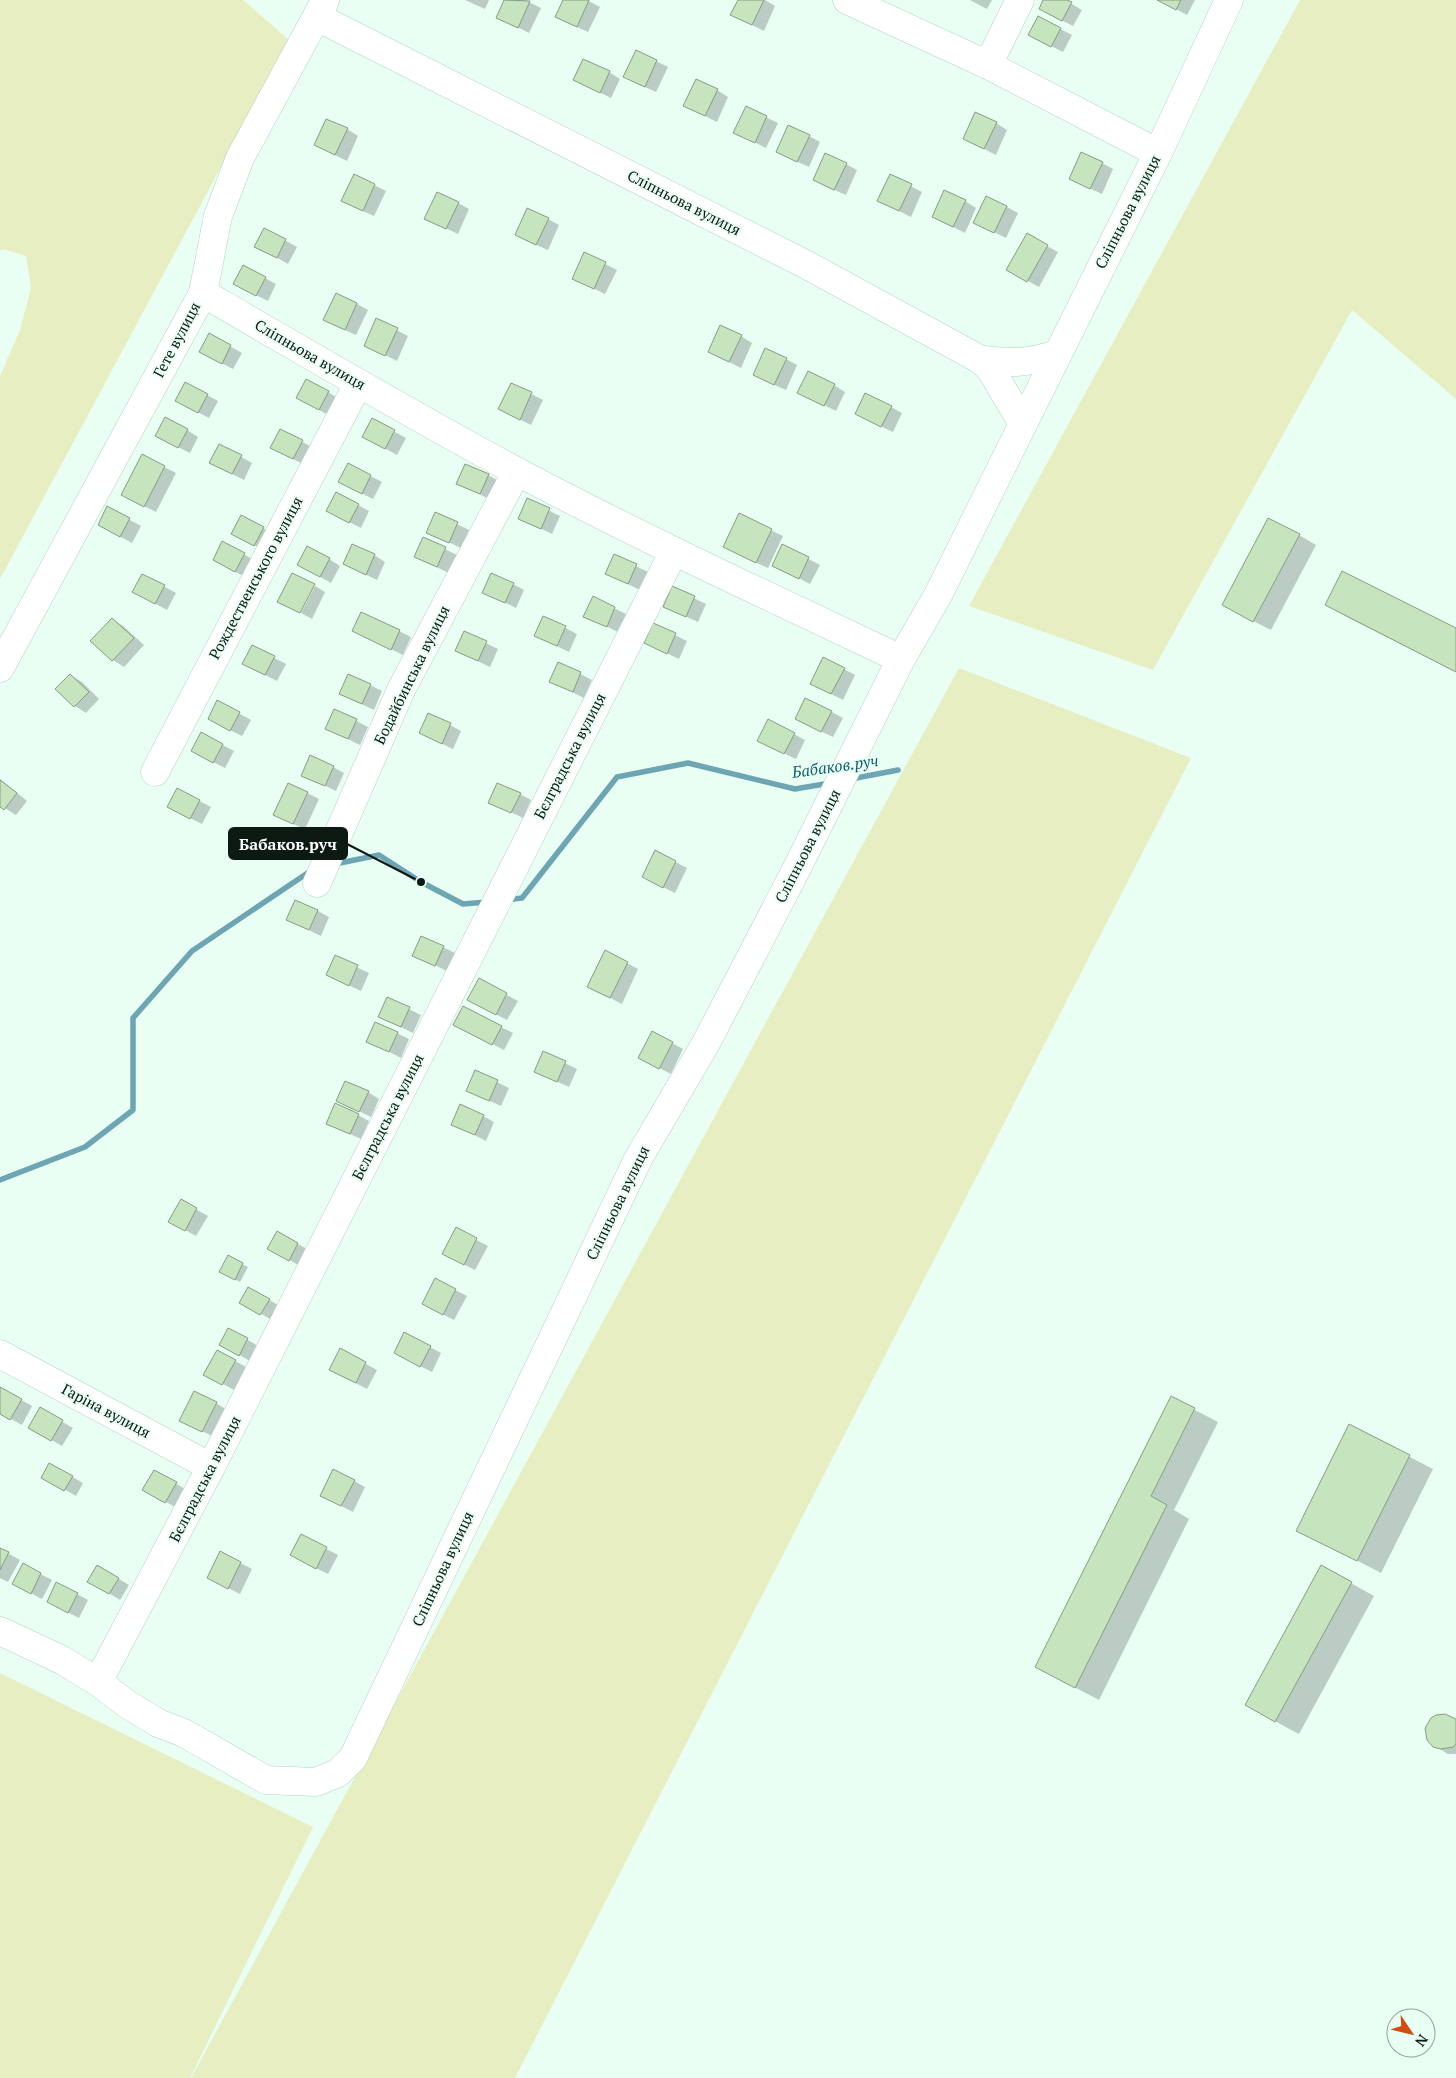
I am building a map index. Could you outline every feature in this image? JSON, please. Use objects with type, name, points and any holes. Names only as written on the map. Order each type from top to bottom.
[{"type":"street","points":[[847,0],[988,65],[1158,153]]},
{"type":"street","points":[[988,65],[1020,0]]},
{"type":"street","name":"Сліпньова вулиця","points":[[98,1682],[127,1704],[158,1723],[184,1733],[266,1780],[316,1782],[338,1773],[353,1758],[638,1159],[706,1043],[901,659],[938,595],[1022,422],[1158,153],[1229,0]]},
{"type":"street","name":"Сліпньова вулиця","points":[[321,9],[805,264],[981,360],[992,370],[1022,422]]},
{"type":"street","name":"Гете вулиця","points":[[0,668],[202,292],[218,216],[240,158],[321,9]]},
{"type":"street","name":"Сліпньова вулиця","points":[[202,292],[358,384],[517,471],[674,551],[901,659]]},
{"type":"street","points":[[981,360],[1014,363],[1032,362],[1057,354]]},
{"type":"street","name":"Рождественського вулиця","points":[[155,772],[358,384]]},
{"type":"street","name":"Бодайбинська вулиця","points":[[317,883],[401,690],[517,471]]},
{"type":"street","name":"Бєлградська вулиця","points":[[98,1682],[211,1467],[674,551]]},
{"type":"street","name":"Гаріна вулиця","points":[[0,1354],[211,1467]]},
{"type":"street","points":[[0,1631],[62,1660],[98,1682]]},
{"type":"green space","points":[[0,0],[243,0],[289,40],[0,579],[0,376],[20,330],[31,288],[26,256],[3,249],[0,251]]},
{"type":"green space","points":[[1300,0],[1456,0],[1456,399],[1352,310],[1153,670],[969,606]]},
{"type":"green space","points":[[959,668],[1191,758],[515,2078],[191,2078]]},
{"type":"green space","points":[[0,1673],[313,1827],[190,2078],[0,2078]]},
{"type":"building","points":[[504,0],[530,1],[518,28],[496,18]]},
{"type":"building","points":[[563,0],[589,0],[577,27],[555,17]]},
{"type":"building","points":[[738,0],[764,0],[752,25],[730,15]]},
{"type":"building","points":[[1043,0],[1067,0],[1072,2],[1062,21],[1039,9]]},
{"type":"building","points":[[1157,0],[1181,0],[1176,10]]},
{"type":"building","points":[[1038,16],[1061,28],[1051,47],[1028,35]]},
{"type":"building","points":[[636,50],[657,60],[645,87],[623,77]]},
{"type":"building","points":[[583,59],[610,71],[600,93],[573,80]]},
{"type":"building","points":[[696,79],[718,89],[705,116],[683,106]]},
{"type":"building","points":[[746,106],[767,116],[755,143],[733,133]]},
{"type":"building","points":[[975,112],[997,122],[984,149],[963,139]]},
{"type":"building","points":[[326,119],[348,128],[335,155],[314,145]]},
{"type":"building","points":[[788,125],[810,135],[797,162],[776,152]]},
{"type":"building","points":[[1081,152],[1103,162],[1090,189],[1069,179]]},
{"type":"building","points":[[825,153],[847,163],[834,190],[813,180]]},
{"type":"building","points":[[354,174],[375,184],[363,211],[341,201]]},
{"type":"building","points":[[890,174],[912,184],[899,211],[877,201]]},
{"type":"building","points":[[944,190],[966,200],[953,227],[932,217]]},
{"type":"building","points":[[437,192],[459,202],[446,229],[424,219]]},
{"type":"building","points":[[986,196],[1007,206],[994,233],[973,223]]},
{"type":"building","points":[[527,208],[549,218],[536,245],[515,235]]},
{"type":"building","points":[[264,228],[286,239],[277,258],[254,247]]},
{"type":"building","points":[[1027,233],[1048,245],[1027,282],[1006,270]]},
{"type":"building","points":[[584,252],[606,262],[594,289],[572,279]]},
{"type":"building","points":[[243,265],[266,277],[256,296],[233,284]]},
{"type":"building","points":[[336,293],[357,303],[345,330],[323,320]]},
{"type":"building","points":[[376,318],[398,328],[385,356],[364,346]]},
{"type":"building","points":[[720,325],[742,335],[729,362],[708,352]]},
{"type":"building","points":[[209,333],[231,345],[222,364],[199,352]]},
{"type":"building","points":[[765,348],[787,358],[774,385],[753,375]]},
{"type":"building","points":[[808,371],[835,384],[824,406],[797,393]]},
{"type":"building","points":[[306,379],[329,391],[319,410],[296,398]]},
{"type":"building","points":[[185,382],[208,394],[198,413],[175,401]]},
{"type":"building","points":[[511,383],[532,392],[520,420],[498,409]]},
{"type":"building","points":[[865,393],[892,406],[881,427],[855,414]]},
{"type":"building","points":[[165,417],[188,429],[178,448],[155,436]]},
{"type":"building","points":[[372,418],[395,430],[385,449],[362,437]]},
{"type":"building","points":[[280,429],[303,440],[293,459],[270,448]]},
{"type":"building","points":[[219,444],[242,455],[232,474],[209,463]]},
{"type":"building","points":[[142,454],[165,466],[144,507],[121,495]]},
{"type":"building","points":[[348,463],[371,475],[362,494],[338,482]]},
{"type":"building","points":[[465,464],[489,474],[480,494],[456,484]]},
{"type":"building","points":[[336,492],[359,504],[349,523],[326,511]]},
{"type":"building","points":[[527,498],[550,508],[541,529],[518,519]]},
{"type":"building","points":[[107,506],[130,518],[120,537],[98,525]]},
{"type":"building","points":[[435,512],[458,522],[449,543],[426,533]]},
{"type":"building","points":[[739,513],[772,529],[756,563],[723,547]]},
{"type":"building","points":[[241,515],[264,527],[254,546],[231,534]]},
{"type":"building","points":[[1268,518],[1300,534],[1253,622],[1222,605]]},
{"type":"building","points":[[423,537],[446,547],[437,567],[414,557]]},
{"type":"building","points":[[222,541],[245,553],[235,572],[213,560]]},
{"type":"building","points":[[352,544],[375,554],[366,575],[343,564]]},
{"type":"building","points":[[782,544],[809,557],[799,579],[772,566]]},
{"type":"building","points":[[307,546],[330,558],[320,577],[297,565]]},
{"type":"building","points":[[614,554],[637,564],[628,584],[605,574]]},
{"type":"building","points":[[1342,571],[1456,628],[1456,672],[1325,605]]},
{"type":"building","points":[[292,573],[315,584],[300,613],[277,602]]},
{"type":"building","points":[[491,573],[514,583],[505,603],[482,593]]},
{"type":"building","points":[[142,574],[165,585],[155,604],[132,592]]},
{"type":"building","points":[[672,586],[695,596],[686,617],[663,607]]},
{"type":"building","points":[[593,596],[615,607],[607,627],[583,617]]},
{"type":"building","points":[[361,612],[400,630],[391,650],[352,631]]},
{"type":"building","points":[[543,616],[566,626],[557,646],[534,636]]},
{"type":"building","points":[[112,618],[134,638],[112,661],[90,641]]},
{"type":"building","points":[[653,623],[676,633],[667,654],[644,643]]},
{"type":"building","points":[[464,631],[487,641],[478,661],[455,651]]},
{"type":"building","points":[[252,645],[275,656],[265,675],[242,664]]},
{"type":"building","points":[[823,657],[845,668],[831,694],[810,684]]},
{"type":"building","points":[[558,662],[581,672],[573,692],[549,682]]},
{"type":"building","points":[[70,674],[89,692],[74,707],[55,689]]},
{"type":"building","points":[[348,674],[371,684],[362,704],[339,694]]},
{"type":"building","points":[[805,698],[832,711],[821,732],[795,719]]},
{"type":"building","points":[[217,700],[240,712],[230,731],[208,719]]},
{"type":"building","points":[[334,709],[357,719],[348,739],[325,729]]},
{"type":"building","points":[[428,713],[451,723],[442,744],[419,733]]},
{"type":"building","points":[[768,719],[795,733],[784,754],[757,741]]},
{"type":"building","points":[[201,732],[223,744],[213,763],[191,751]]},
{"type":"building","points":[[310,755],[334,766],[325,786],[301,776]]},
{"type":"building","points":[[0,780],[17,793],[4,810],[0,807]]},
{"type":"building","points":[[288,783],[308,792],[293,824],[273,815]]},
{"type":"building","points":[[497,783],[521,793],[511,813],[488,803]]},
{"type":"building","points":[[177,788],[200,800],[190,819],[167,807]]},
{"type":"building","points":[[655,850],[676,861],[663,888],[642,877]]},
{"type":"building","points":[[295,900],[318,910],[309,930],[286,920]]},
{"type":"building","points":[[421,936],[444,946],[435,966],[412,956]]},
{"type":"building","points":[[605,950],[628,962],[610,998],[587,987]]},
{"type":"building","points":[[335,955],[358,965],[349,986],[326,975]]},
{"type":"building","points":[[479,978],[507,993],[496,1015],[467,1000]]},
{"type":"building","points":[[387,997],[410,1007],[401,1027],[378,1017]]},
{"type":"building","points":[[463,1006],[502,1026],[492,1045],[453,1025]]},
{"type":"building","points":[[375,1022],[398,1032],[389,1052],[366,1042]]},
{"type":"building","points":[[652,1031],[673,1042],[659,1069],[638,1058]]},
{"type":"building","points":[[543,1051],[566,1061],[557,1082],[534,1072]]},
{"type":"building","points":[[475,1070],[498,1080],[489,1101],[466,1091]]},
{"type":"building","points":[[345,1081],[369,1091],[359,1112],[336,1101]]},
{"type":"building","points":[[335,1103],[359,1114],[350,1134],[326,1124]]},
{"type":"building","points":[[460,1104],[484,1115],[475,1135],[451,1125]]},
{"type":"building","points":[[181,1199],[197,1208],[185,1231],[168,1222]]},
{"type":"building","points":[[456,1227],[477,1238],[464,1265],[442,1254]]},
{"type":"building","points":[[277,1231],[298,1243],[289,1261],[267,1249]]},
{"type":"building","points":[[228,1255],[243,1263],[235,1280],[219,1272]]},
{"type":"building","points":[[435,1278],[456,1289],[443,1315],[422,1304]]},
{"type":"building","points":[[248,1287],[270,1299],[260,1315],[239,1303]]},
{"type":"building","points":[[228,1328],[248,1338],[239,1356],[219,1345]]},
{"type":"building","points":[[404,1332],[431,1346],[420,1367],[394,1353]]},
{"type":"building","points":[[340,1348],[366,1362],[356,1383],[329,1370]]},
{"type":"building","points":[[217,1350],[236,1360],[222,1385],[203,1375]]},
{"type":"building","points":[[0,1387],[22,1399],[10,1420],[0,1414]]},
{"type":"building","points":[[194,1391],[217,1402],[202,1432],[179,1421]]},
{"type":"building","points":[[1171,1396],[1195,1408],[1151,1496],[1167,1505],[1075,1688],[1035,1667]]},
{"type":"building","points":[[40,1407],[63,1420],[51,1441],[28,1428]]},
{"type":"building","points":[[1349,1424],[1410,1455],[1357,1561],[1296,1531]]},
{"type":"building","points":[[49,1463],[73,1476],[64,1491],[41,1478]]},
{"type":"building","points":[[333,1469],[355,1480],[341,1506],[320,1496]]},
{"type":"building","points":[[154,1470],[177,1482],[165,1503],[142,1490]]},
{"type":"building","points":[[301,1534],[327,1547],[316,1569],[290,1555]]},
{"type":"building","points":[[0,1548],[9,1552],[0,1570]]},
{"type":"building","points":[[220,1551],[241,1562],[228,1589],[207,1578]]},
{"type":"building","points":[[23,1563],[41,1573],[31,1594],[12,1584]]},
{"type":"building","points":[[97,1565],[119,1578],[109,1594],[87,1582]]},
{"type":"building","points":[[1321,1565],[1352,1582],[1275,1722],[1245,1705]]},
{"type":"building","points":[[56,1582],[78,1593],[68,1613],[47,1602]]},
{"type":"building","points":[[1445,1714],[1456,1719],[1456,1744],[1453,1747],[1441,1749],[1433,1747],[1427,1740],[1425,1728],[1431,1718],[1436,1715]]},
{"type":"waterway","name":"Бабаков.руч","points":[[506,900],[522,898],[617,777],[688,763],[795,789],[830,783]]},
{"type":"waterway","name":"Бабаков.руч","points":[[851,779],[898,770]]},
{"type":"waterway","name":"Бабаков.руч","points":[[335,864],[379,855],[421,882],[463,904],[487,902]]},
{"type":"waterway","name":"Бабаков.руч","points":[[0,1180],[85,1147],[133,1110],[133,1018],[192,951],[312,870]]},
{"type":"place","name":"Бабаков.руч","points":[[421,882]]}]
